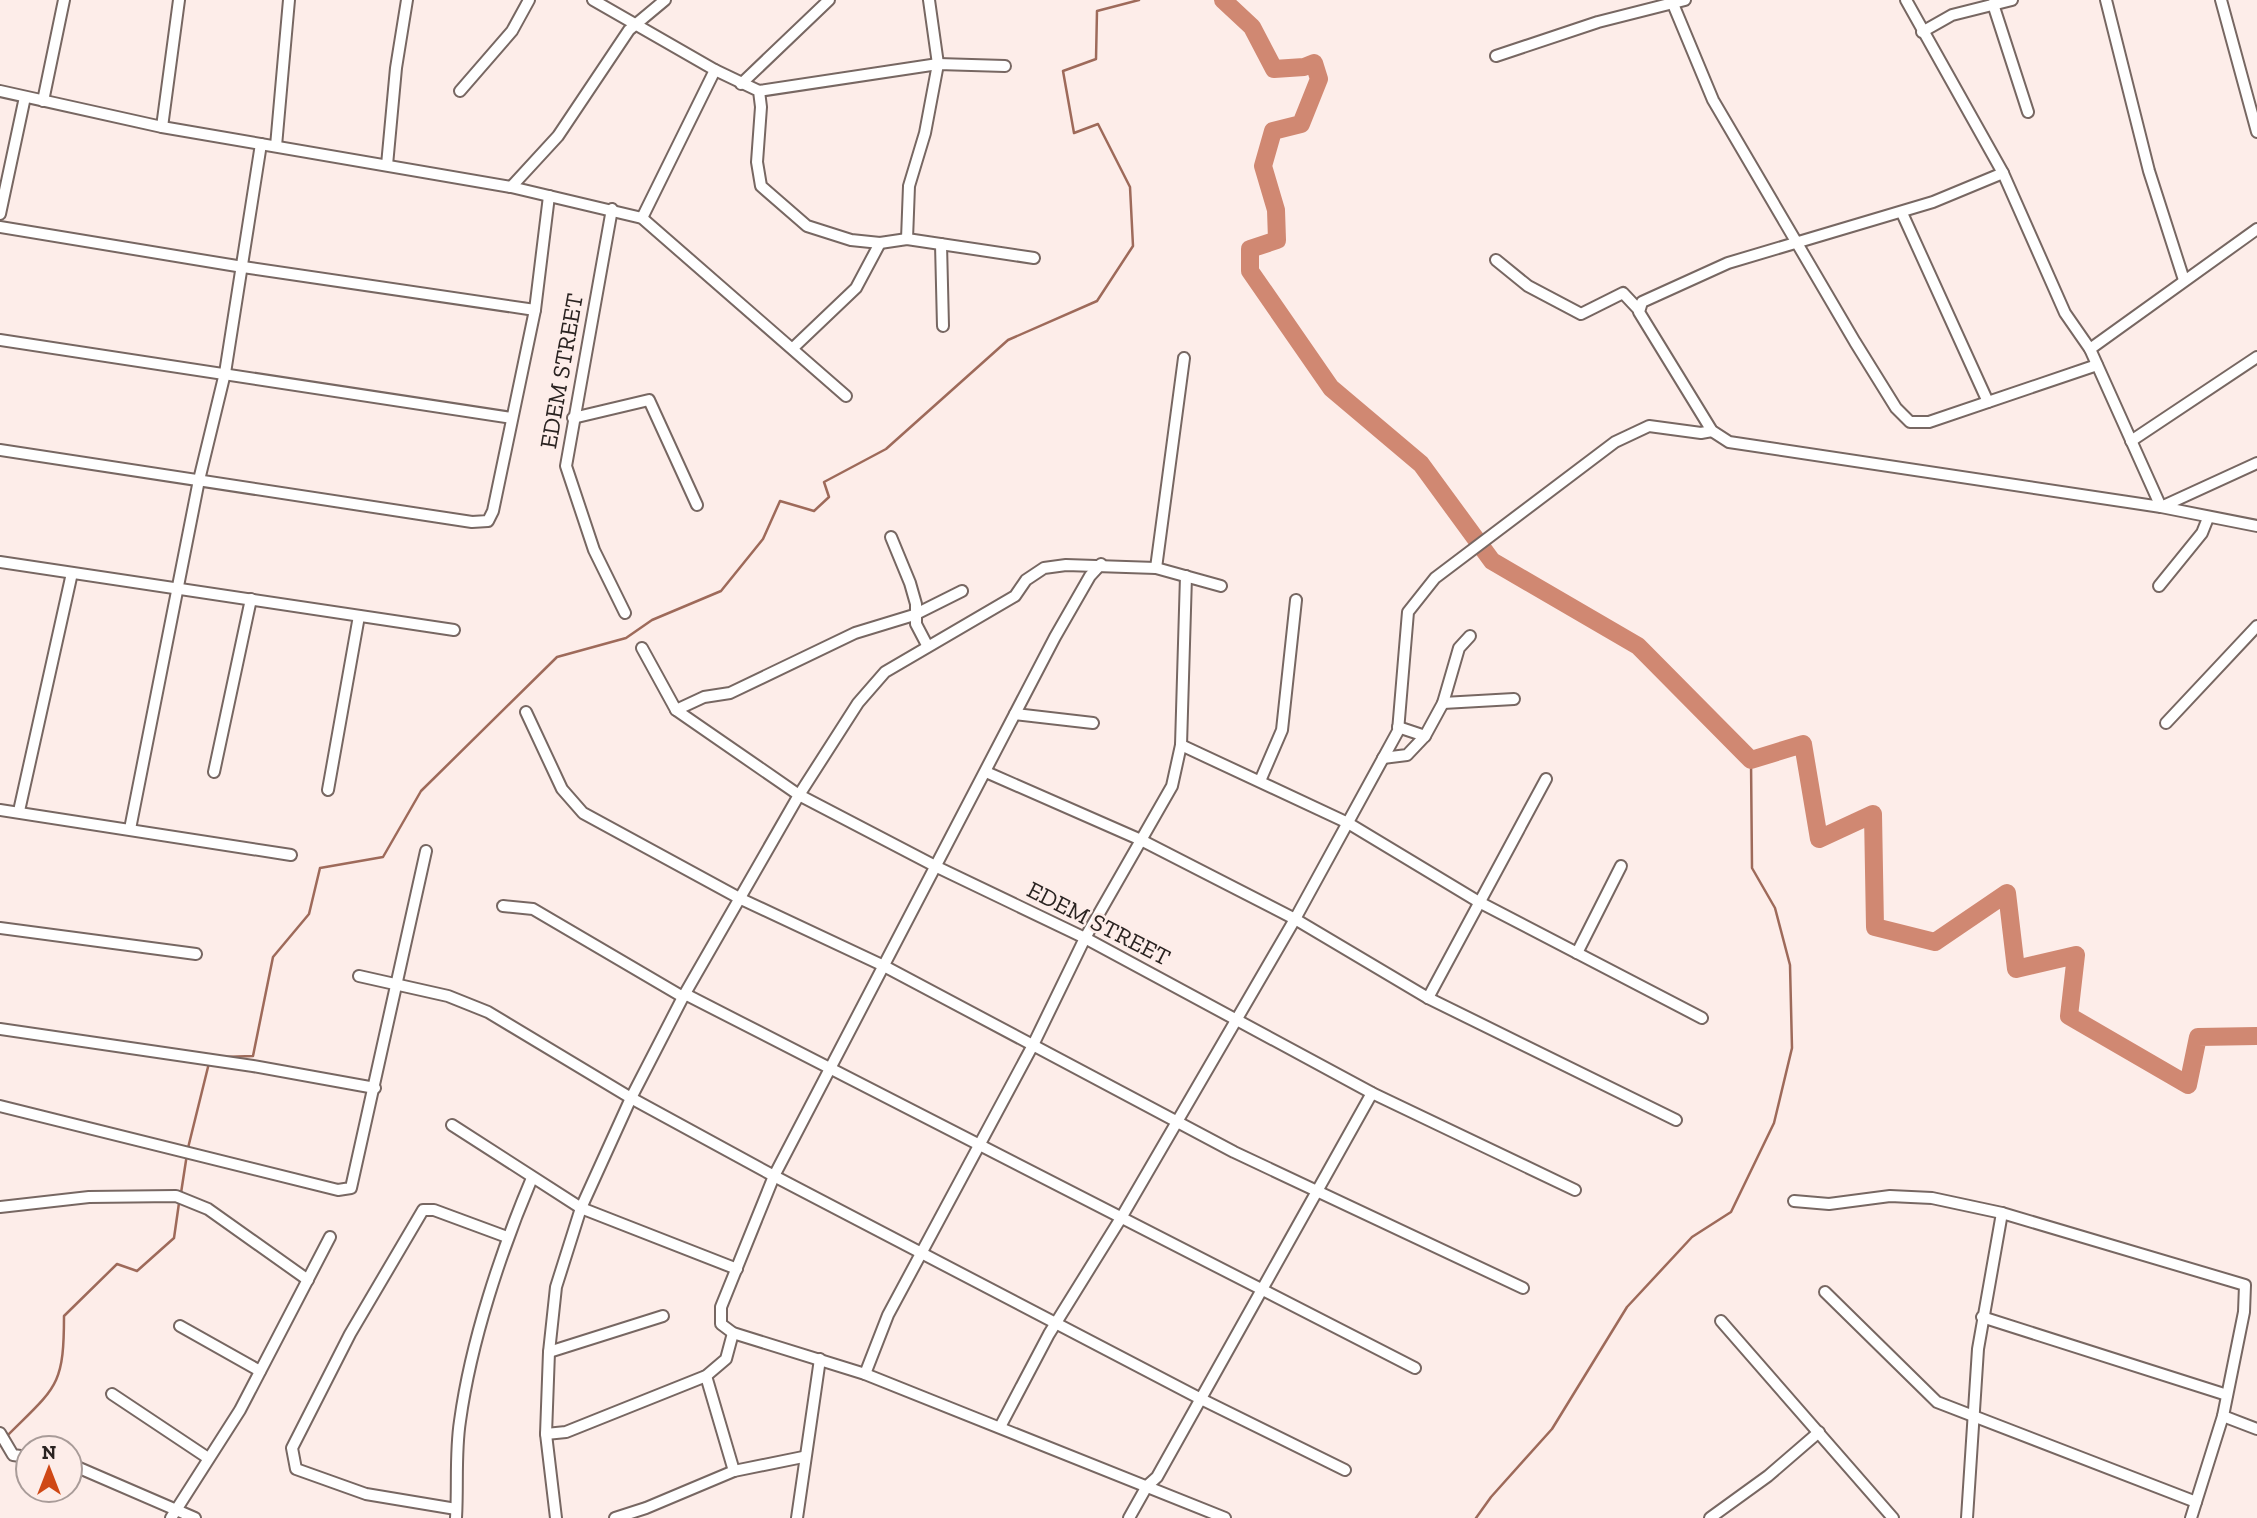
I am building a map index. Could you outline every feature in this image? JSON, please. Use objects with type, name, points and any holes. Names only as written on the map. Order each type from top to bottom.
[{"type":"street","points":[[43,102],[64,0]]},
{"type":"street","points":[[162,127],[179,0]]},
{"type":"street","points":[[276,146],[289,0]]},
{"type":"street","points":[[387,165],[396,68],[407,0]]},
{"type":"street","points":[[460,91],[512,31],[529,0]]},
{"type":"street","points":[[593,0],[638,23],[715,70],[759,91],[938,64],[1004,66]]},
{"type":"street","points":[[510,187],[558,136],[623,38],[665,0]]},
{"type":"street","points":[[741,84],[829,0]]},
{"type":"street","points":[[907,239],[909,186],[925,133],[938,64],[929,0]]},
{"type":"street","points":[[1496,56],[1598,22],[1685,0]]},
{"type":"street","points":[[1906,0],[2003,173],[2065,313],[2090,349],[2161,507]]},
{"type":"street","points":[[2106,0],[2150,171],[2184,280]]},
{"type":"street","points":[[2221,0],[2257,132]]},
{"type":"street","points":[[1922,32],[1952,15],[2002,2],[2028,112]]},
{"type":"street","points":[[1673,4],[1713,100],[1896,408],[1910,422],[1929,422],[1987,402],[2017,395],[2097,365]]},
{"type":"street","points":[[642,218],[715,70]]},
{"type":"street","points":[[0,91],[162,127],[510,187],[642,218],[846,396]]},
{"type":"street","points":[[759,91],[761,107],[757,162],[761,186],[807,226],[851,240],[880,243],[907,239],[1034,258]]},
{"type":"street","points":[[0,214],[26,97]]},
{"type":"street","points":[[130,829],[199,480],[225,373],[261,144]]},
{"type":"street","points":[[1638,309],[1642,302],[1728,263],[1902,212],[2003,173]]},
{"type":"street","points":[[0,450],[488,521],[493,510],[536,310],[549,196]]},
{"type":"street","name":"EDEM STREET","points":[[612,209],[566,466],[594,550],[625,613]]},
{"type":"street","points":[[1902,212],[1987,402]]},
{"type":"street","points":[[0,227],[243,267],[536,310]]},
{"type":"street","points":[[2090,349],[2257,229]]},
{"type":"street","points":[[793,348],[856,289],[880,243]]},
{"type":"street","points":[[941,243],[943,326]]},
{"type":"street","points":[[1496,260],[1528,286],[1581,314],[1623,293],[1638,309],[1712,431],[1729,442],[2161,507],[2257,526]]},
{"type":"street","points":[[0,341],[512,418]]},
{"type":"street","points":[[2131,441],[2257,357]]},
{"type":"street","points":[[1156,568],[1184,358]]},
{"type":"street","points":[[573,418],[649,400],[697,505]]},
{"type":"street","points":[[1000,1427],[1056,1323],[1121,1218],[1175,1121],[1295,919],[1383,758],[1398,727],[1408,612],[1435,578],[1615,442],[1649,426],[1701,433],[1712,431]]},
{"type":"street","points":[[2161,507],[2257,463]]},
{"type":"street","points":[[2159,586],[2202,533],[2208,518]]},
{"type":"street","points":[[891,537],[910,583],[916,604],[914,615],[927,645]]},
{"type":"street","points":[[0,562],[454,630]]},
{"type":"street","points":[[1101,564],[1090,576],[1055,637],[774,1176],[720,1318],[721,1324],[733,1333],[865,1374],[1225,1518]]},
{"type":"street","points":[[556,1518],[546,1434],[549,1352],[556,1287],[581,1208],[631,1098],[684,996],[799,794],[858,703],[885,672],[927,645],[1015,596],[1026,580],[1044,568],[1101,564],[1156,568],[1221,586]]},
{"type":"street","points":[[19,811],[72,573]]},
{"type":"street","points":[[865,1374],[888,1315],[1033,1045],[1085,938],[1172,786],[1181,745],[1186,576]]},
{"type":"street","points":[[676,710],[691,701],[740,689],[855,633],[914,615],[961,591]]},
{"type":"street","points":[[214,772],[251,600]]},
{"type":"street","points":[[1260,781],[1282,730],[1296,600]]},
{"type":"street","points":[[328,790],[359,616]]},
{"type":"street","points":[[2166,723],[2257,626]]},
{"type":"street","points":[[1383,758],[1407,755],[1425,736],[1443,703],[1455,658],[1470,636]]},
{"type":"street","name":"EDEM STREET","points":[[642,648],[676,710],[799,794],[937,867],[1085,938],[1237,1017],[1372,1093],[1575,1190]]},
{"type":"street","points":[[1443,703],[1514,699]]},
{"type":"street","points":[[526,712],[571,803],[583,813],[741,899],[884,967],[1175,1121],[1316,1191],[1523,1288]]},
{"type":"street","points":[[1015,714],[1093,723]]},
{"type":"street","points":[[1398,727],[1425,736]]},
{"type":"street","points":[[1181,745],[1348,822],[1479,902],[1702,1018]]},
{"type":"street","points":[[986,772],[1141,840],[1295,919],[1429,998],[1676,1120]]},
{"type":"street","points":[[1429,998],[1546,779]]},
{"type":"street","points":[[0,810],[291,855]]},
{"type":"street","points":[[0,1106],[345,1191],[354,1182],[426,851]]},
{"type":"street","points":[[1577,953],[1621,866]]},
{"type":"street","points":[[503,906],[533,909],[684,996],[1415,1368]]},
{"type":"street","points":[[0,928],[196,954]]},
{"type":"street","points":[[359,976],[448,996],[488,1012],[631,1098],[774,1176],[1201,1399],[1345,1470]]},
{"type":"street","points":[[0,1029],[121,1045],[374,1088]]},
{"type":"street","points":[[1129,1518],[1147,1486],[1157,1477],[1372,1093]]},
{"type":"street","points":[[452,1125],[581,1208],[737,1269]]},
{"type":"street","points":[[507,1237],[434,1210],[423,1210],[350,1334],[292,1448],[296,1469],[366,1494],[456,1513],[459,1422],[507,1237],[532,1178]]},
{"type":"street","points":[[0,1207],[89,1197],[176,1196],[208,1209],[308,1280]]},
{"type":"street","points":[[1794,1201],[1829,1203],[1904,1196],[1932,1198],[2002,1213],[2245,1285],[2247,1291],[2244,1312],[2223,1416],[2191,1518]]},
{"type":"street","points":[[1968,1518],[1982,1317],[2002,1213]]},
{"type":"street","points":[[174,1513],[260,1371],[330,1237]]},
{"type":"street","points":[[1825,1292],[1937,1402],[2196,1502]]},
{"type":"street","points":[[2244,1312],[2257,1316]]},
{"type":"street","points":[[549,1352],[663,1316]]},
{"type":"street","points":[[1982,1317],[2227,1395]]},
{"type":"street","points":[[1721,1321],[1893,1518]]},
{"type":"street","points":[[180,1326],[260,1371]]},
{"type":"street","points":[[546,1434],[566,1432],[706,1376],[726,1359],[733,1333]]},
{"type":"street","points":[[797,1518],[803,1457],[820,1359]]},
{"type":"street","points":[[706,1376],[734,1471]]},
{"type":"street","points":[[112,1394],[208,1458]]},
{"type":"street","points":[[2223,1416],[2257,1429]]},
{"type":"street","points":[[1710,1518],[1768,1476],[1819,1432]]},
{"type":"street","points":[[0,1433],[14,1455]]},
{"type":"street","points":[[615,1518],[646,1513],[734,1471],[803,1457]]},
{"type":"street","points":[[84,1471],[174,1513],[195,1518]]},
{"type":"waterway","points":[[222,1057],[253,1056],[273,957],[309,914],[320,868],[383,857],[421,791],[557,657],[626,638],[652,620],[721,591],[763,539],[780,501],[814,511],[829,497],[824,482],[886,449],[1008,340],[1097,301],[1133,246],[1130,187],[1098,124],[1074,133],[1063,71],[1096,59],[1097,11],[1139,0]]},
{"type":"waterway","points":[[1223,0],[1252,27],[1274,69],[1304,67],[1314,63],[1319,79],[1301,124],[1273,131],[1263,166],[1276,210],[1277,240],[1250,249],[1250,271],[1331,388],[1421,464],[1492,561],[1638,646],[1751,760],[1803,744],[1819,839],[1873,814],[1875,927],[1935,942],[2007,893],[2016,969],[2076,955],[2069,1016],[2188,1085],[2198,1037],[2257,1036]]},
{"type":"waterway","points":[[1476,1518],[1491,1497],[1552,1429],[1627,1307],[1692,1237],[1731,1212],[1774,1123],[1792,1048],[1790,965],[1775,908],[1752,868],[1751,760]]},
{"type":"waterway","points":[[188,1148],[209,1063]]},
{"type":"waterway","points":[[181,1193],[187,1154]]},
{"type":"waterway","points":[[7,1436],[37,1407],[54,1384],[62,1358],[64,1316],[117,1264],[137,1271],[174,1238],[179,1203]]}]
